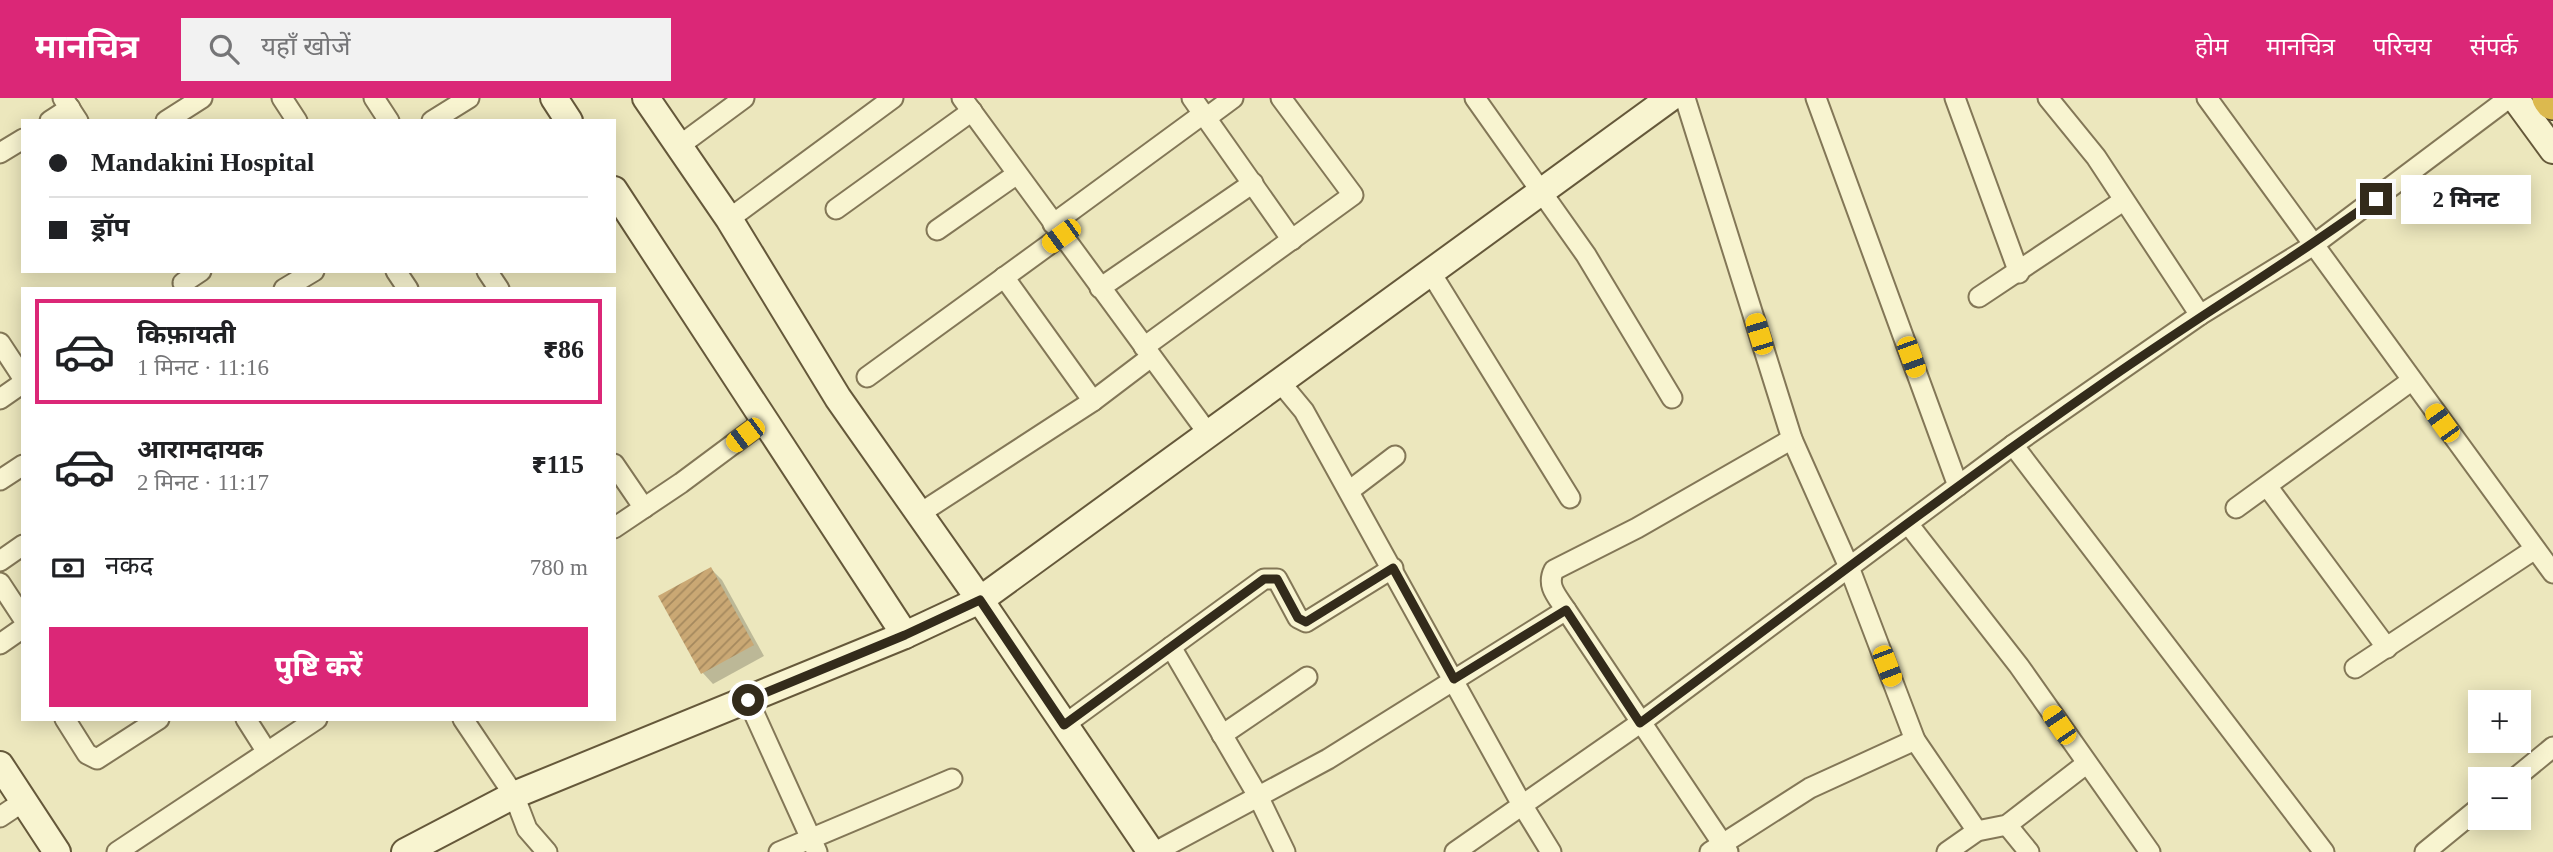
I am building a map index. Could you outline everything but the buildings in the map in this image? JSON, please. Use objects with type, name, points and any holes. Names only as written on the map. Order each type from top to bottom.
[{"type":"highway","points":[[2550,98],[2553,102]]},
{"type":"street","points":[[169,119],[202,98]]},
{"type":"street","points":[[374,98],[388,119]]},
{"type":"street","points":[[435,119],[469,98]]},
{"type":"street","points":[[554,98],[568,119]]},
{"type":"street","points":[[646,98],[729,219],[838,398],[1153,852],[1328,759],[1566,610]]},
{"type":"street","points":[[679,146],[744,98]]},
{"type":"street","points":[[729,219],[893,98]]},
{"type":"street","points":[[867,377],[1004,277],[1200,110],[1233,98]]},
{"type":"street","points":[[919,514],[1093,401],[1147,352],[1353,195],[1281,98]]},
{"type":"street","points":[[1475,98],[1586,255],[1672,398]]},
{"type":"street","points":[[405,852],[514,795],[905,635],[980,600],[1207,432],[1280,382],[1670,98]]},
{"type":"street","points":[[1685,98],[1792,439],[1849,567],[1915,740],[1978,831]]},
{"type":"street","points":[[1816,98],[1958,486]]},
{"type":"street","points":[[1955,98],[2019,272]]},
{"type":"street","points":[[2048,98],[2096,158],[2200,315]]},
{"type":"street","points":[[2207,98],[2312,246],[2553,573]]},
{"type":"street","points":[[1455,852],[1521,803],[1640,723],[2013,446],[2200,315],[2312,246],[2509,98]]},
{"type":"street","points":[[2515,98],[2553,150]]},
{"type":"street","points":[[836,209],[967,104],[1207,432]]},
{"type":"street","points":[[53,119],[70,106]]},
{"type":"street","points":[[1200,110],[1292,240]]},
{"type":"street","points":[[0,153],[21,140]]},
{"type":"street","points":[[937,230],[1017,174]]},
{"type":"street","points":[[1100,288],[1253,183]]},
{"type":"street","points":[[616,193],[766,419],[854,561],[905,635]]},
{"type":"street","points":[[1979,297],[2123,201]]},
{"type":"street","points":[[287,287],[311,273]]},
{"type":"street","points":[[1431,273],[1570,498]]},
{"type":"street","points":[[1004,277],[1093,401]]},
{"type":"street","points":[[0,343],[21,378]]},
{"type":"street","points":[[2236,508],[2411,381]]},
{"type":"street","points":[[1280,382],[1304,411],[1521,803],[1551,852]]},
{"type":"street","points":[[0,399],[21,383]]},
{"type":"street","points":[[616,527],[766,419]]},
{"type":"street","points":[[1792,439],[1637,528],[1554,570],[1551,586],[1720,850],[1810,788],[1915,740]]},
{"type":"street","points":[[2013,446],[2324,852]]},
{"type":"street","points":[[1349,491],[1395,456]]},
{"type":"street","points":[[0,480],[21,466]]},
{"type":"street","points":[[616,467],[643,508]]},
{"type":"street","points":[[2267,486],[2387,648]]},
{"type":"street","points":[[1909,525],[2019,666],[2150,852]]},
{"type":"street","points":[[0,561],[21,546]]},
{"type":"street","points":[[2355,668],[2535,549]]},
{"type":"street","points":[[1064,725],[1264,579],[1277,579],[1298,618],[1306,622],[1393,568]]},
{"type":"street","points":[[0,583],[21,615]]},
{"type":"street","points":[[0,644],[21,629]]},
{"type":"street","points":[[1171,647],[1258,796],[1285,852]]},
{"type":"street","points":[[1222,735],[1307,677]]},
{"type":"street","points":[[748,700],[814,845]]},
{"type":"street","points":[[66,721],[87,754],[97,759],[154,721]]},
{"type":"street","points":[[247,721],[267,752]]},
{"type":"street","points":[[117,852],[314,721]]},
{"type":"street","points":[[464,721],[514,795],[527,829],[547,852]]},
{"type":"street","points":[[2529,767],[2553,747]]},
{"type":"street","points":[[1947,852],[1978,831],[2007,825],[2086,764]]},
{"type":"street","points":[[0,765],[57,852]]},
{"type":"street","points":[[779,852],[814,845],[952,779]]},
{"type":"street","points":[[0,817],[24,801]]},
{"type":"street","points":[[2425,852],[2468,817]]},
{"type":"street","points":[[2007,825],[2029,852]]},
{"type":"route","points":[[748,700],[905,635],[980,600],[1064,725],[1264,579],[1277,579],[1298,618],[1306,622],[1393,568],[1454,679],[1566,610],[1640,723],[2013,446],[2200,315],[2312,246],[2376,199]]}]
